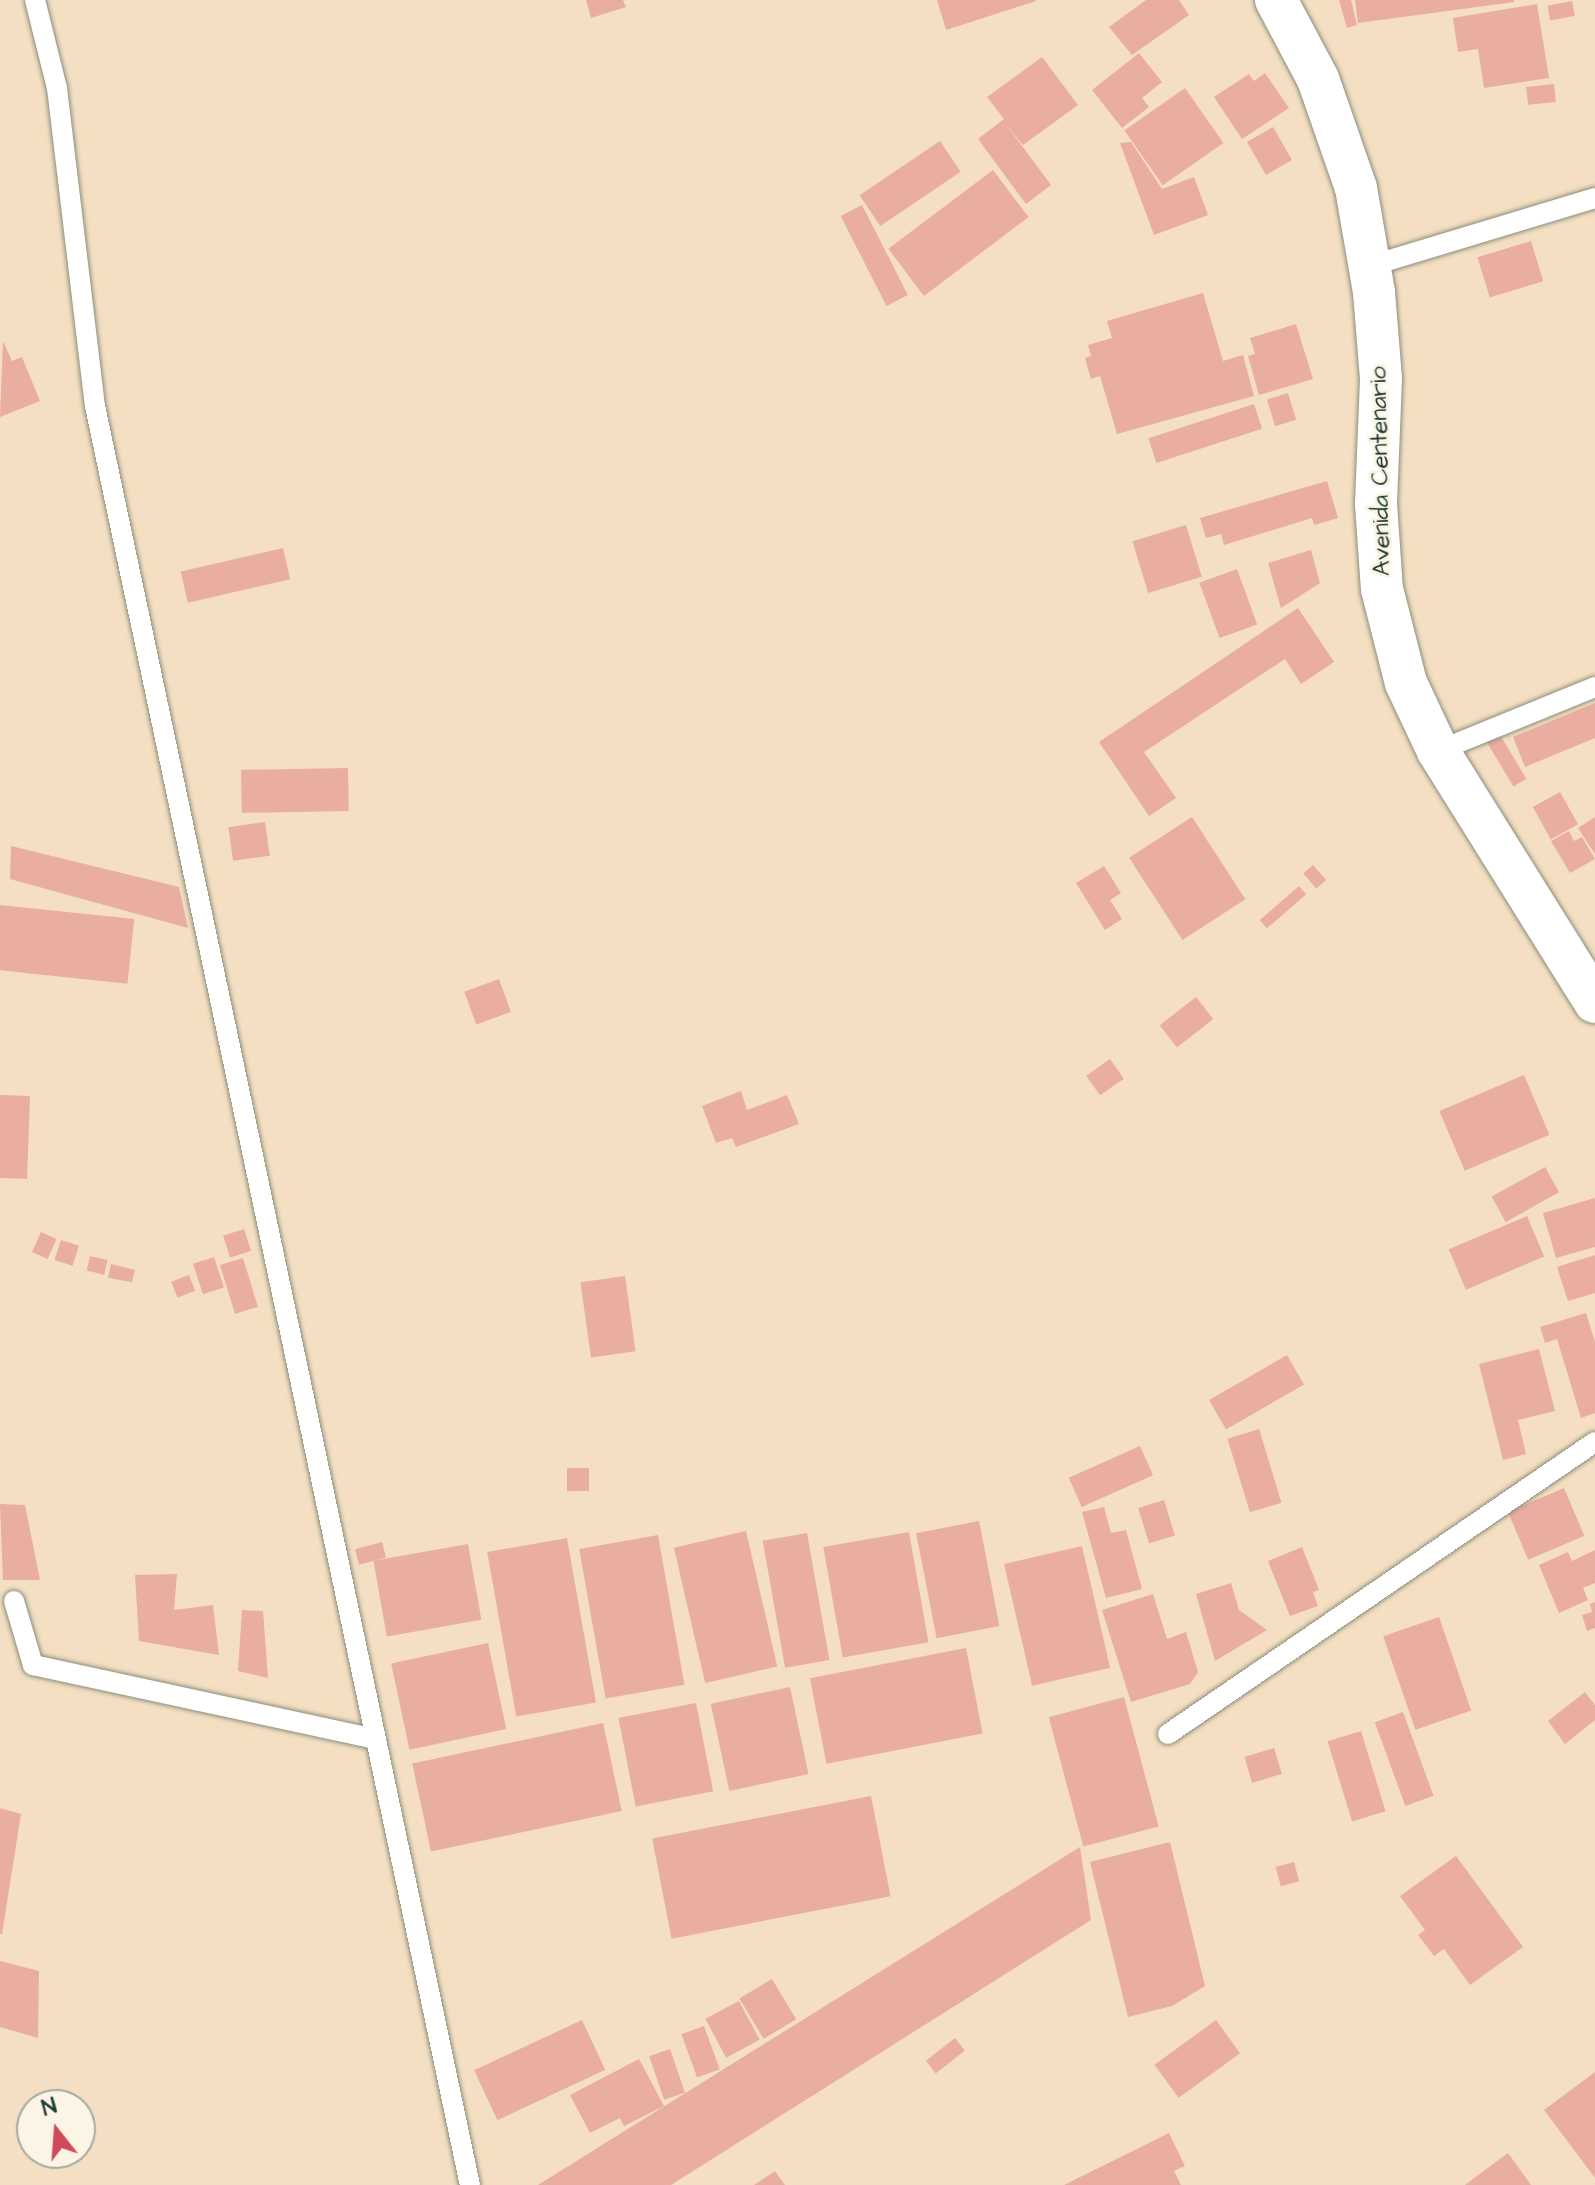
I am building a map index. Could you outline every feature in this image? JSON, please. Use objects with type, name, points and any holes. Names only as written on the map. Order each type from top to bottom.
[{"type":"street","name":"Avenida Centenario","points":[[1276,0],[1318,79],[1356,188],[1370,266],[1381,379],[1376,504],[1382,589],[1406,683],[1438,751],[1595,1002]]},
{"type":"lane","points":[[35,0],[57,88],[95,406],[470,2185]]},
{"type":"lane","points":[[1370,266],[1595,198]]},
{"type":"lane","points":[[1438,751],[1595,687]]},
{"type":"lane","points":[[1168,1734],[1595,1442]]},
{"type":"lane","points":[[14,1601],[33,1665],[376,1739]]},
{"type":"building","points":[[586,0],[623,0],[626,7],[591,18]]},
{"type":"building","points":[[937,0],[1036,0],[1036,1],[946,30]]},
{"type":"building","points":[[1146,0],[1179,0],[1189,15],[1132,55],[1109,27]]},
{"type":"building","points":[[1339,0],[1351,0],[1357,25],[1347,28]]},
{"type":"building","points":[[1355,0],[1514,0],[1514,2],[1358,23]]},
{"type":"building","points":[[1572,1],[1575,16],[1550,20],[1547,6]]},
{"type":"building","points":[[1537,4],[1549,78],[1484,88],[1478,49],[1458,52],[1453,18]]},
{"type":"building","points":[[1139,53],[1162,82],[1142,98],[1149,107],[1122,128],[1092,90]]},
{"type":"building","points":[[1042,57],[1078,105],[1023,145],[1005,123],[1051,185],[1026,204],[978,139],[1004,119],[987,97]]},
{"type":"building","points":[[1265,73],[1289,108],[1242,139],[1214,97],[1249,74],[1254,81]]},
{"type":"building","points":[[1554,84],[1556,102],[1528,105],[1526,87]]},
{"type":"building","points":[[1185,88],[1223,143],[1163,185],[1124,130]]},
{"type":"building","points":[[1273,127],[1292,160],[1266,175],[1247,142]]},
{"type":"building","points":[[940,141],[961,172],[880,226],[860,195]]},
{"type":"building","points":[[1131,142],[1162,189],[1194,177],[1208,215],[1154,235],[1120,143]]},
{"type":"building","points":[[993,170],[1029,217],[924,296],[888,249]]},
{"type":"building","points":[[862,205],[908,295],[886,306],[841,216]]},
{"type":"building","points":[[1531,241],[1543,281],[1490,298],[1477,257]]},
{"type":"building","points":[[1203,293],[1223,361],[1243,355],[1254,396],[1117,434],[1100,376],[1091,379],[1085,358],[1091,356],[1088,345],[1112,338],[1107,321]]},
{"type":"building","points":[[1296,324],[1313,379],[1259,395],[1248,356],[1255,354],[1250,338]]},
{"type":"building","points":[[3,341],[12,361],[22,357],[40,401],[0,417]]},
{"type":"building","points":[[1288,393],[1296,420],[1275,426],[1267,399]]},
{"type":"building","points":[[1254,404],[1262,429],[1156,463],[1148,438]]},
{"type":"building","points":[[1327,481],[1338,518],[1314,525],[1312,518],[1224,545],[1221,534],[1206,538],[1200,518]]},
{"type":"building","points":[[1186,525],[1202,577],[1148,593],[1132,541]]},
{"type":"building","points":[[283,548],[290,579],[188,603],[181,572]]},
{"type":"building","points":[[1311,550],[1320,583],[1281,608],[1268,563]]},
{"type":"building","points":[[1237,569],[1257,624],[1220,638],[1199,583]]},
{"type":"building","points":[[1298,608],[1334,662],[1301,684],[1285,659],[1144,752],[1176,798],[1149,816],[1099,742]]},
{"type":"building","points":[[1595,703],[1595,738],[1525,767],[1513,737]]},
{"type":"building","points":[[1500,735],[1526,779],[1513,786],[1487,743]]},
{"type":"building","points":[[348,768],[349,811],[242,813],[241,770]]},
{"type":"building","points":[[1560,792],[1578,824],[1551,839],[1533,807]]},
{"type":"building","points":[[1192,817],[1245,899],[1182,940],[1129,858]]},
{"type":"building","points":[[1595,817],[1595,854],[1578,828]]},
{"type":"building","points":[[265,822],[270,856],[233,861],[228,827]]},
{"type":"building","points":[[1569,831],[1574,841],[1582,837],[1595,859],[1570,873],[1551,841]]},
{"type":"building","points":[[11,846],[179,887],[188,928],[10,879]]},
{"type":"building","points":[[1313,865],[1326,880],[1316,889],[1303,874]]},
{"type":"building","points":[[1104,866],[1121,893],[1110,900],[1122,919],[1105,930],[1076,883]]},
{"type":"building","points":[[1299,886],[1306,894],[1267,928],[1260,920]]},
{"type":"building","points":[[0,905],[134,919],[127,984],[0,970]]},
{"type":"building","points":[[499,979],[511,1012],[476,1025],[464,992]]},
{"type":"building","points":[[1196,997],[1213,1019],[1177,1047],[1160,1025]]},
{"type":"building","points":[[1110,1059],[1124,1079],[1100,1095],[1086,1076]]},
{"type":"building","points":[[1524,1075],[1549,1135],[1465,1171],[1439,1111]]},
{"type":"building","points":[[741,1091],[747,1110],[787,1095],[799,1124],[736,1147],[732,1138],[716,1143],[702,1106]]},
{"type":"building","points":[[0,1095],[30,1096],[27,1179],[0,1178]]},
{"type":"building","points":[[1545,1167],[1559,1192],[1506,1222],[1492,1197]]},
{"type":"building","points":[[1595,1198],[1595,1247],[1556,1258],[1543,1213]]},
{"type":"building","points":[[1527,1216],[1544,1257],[1466,1290],[1449,1249]]},
{"type":"building","points":[[244,1229],[251,1251],[230,1258],[223,1236]]},
{"type":"building","points":[[41,1232],[57,1239],[48,1259],[32,1252]]},
{"type":"building","points":[[61,1240],[79,1246],[73,1266],[55,1260]]},
{"type":"building","points":[[1595,1255],[1595,1293],[1568,1301],[1557,1267]]},
{"type":"building","points":[[90,1256],[108,1260],[104,1275],[87,1271]]},
{"type":"building","points":[[214,1257],[224,1287],[203,1294],[193,1264]]},
{"type":"building","points":[[243,1258],[258,1307],[235,1314],[220,1265]]},
{"type":"building","points":[[111,1264],[135,1270],[132,1282],[108,1278]]},
{"type":"building","points":[[189,1275],[195,1291],[177,1298],[171,1282]]},
{"type":"building","points":[[625,1276],[636,1351],[591,1358],[580,1282]]},
{"type":"building","points":[[1586,1313],[1595,1342],[1595,1413],[1581,1418],[1557,1339],[1545,1343],[1540,1327]]},
{"type":"building","points":[[1539,1349],[1555,1411],[1518,1420],[1526,1454],[1503,1460],[1479,1364]]},
{"type":"building","points":[[1287,1355],[1304,1384],[1226,1429],[1209,1400]]},
{"type":"building","points":[[1259,1429],[1282,1503],[1250,1512],[1227,1439]]},
{"type":"building","points":[[1140,1446],[1153,1475],[1082,1507],[1069,1478]]},
{"type":"building","points":[[567,1468],[589,1468],[589,1491],[567,1491]]},
{"type":"building","points":[[1564,1488],[1584,1536],[1528,1560],[1508,1512]]},
{"type":"building","points":[[1164,1500],[1175,1535],[1149,1543],[1138,1508]]},
{"type":"building","points":[[0,1504],[25,1505],[40,1580],[3,1580]]},
{"type":"building","points":[[1104,1507],[1111,1533],[1126,1530],[1142,1589],[1106,1598],[1082,1512]]},
{"type":"building","points":[[979,1521],[999,1626],[937,1638],[916,1533]]},
{"type":"building","points":[[746,1531],[777,1666],[705,1683],[674,1548]]},
{"type":"building","points":[[909,1532],[928,1642],[843,1657],[823,1547]]},
{"type":"building","points":[[807,1533],[829,1660],[785,1668],[763,1541]]},
{"type":"building","points":[[658,1535],[684,1685],[606,1699],[579,1549]]},
{"type":"building","points":[[567,1538],[596,1702],[516,1717],[487,1552]]},
{"type":"building","points":[[382,1542],[386,1557],[359,1565],[355,1549]]},
{"type":"building","points":[[468,1544],[481,1620],[387,1637],[373,1561]]},
{"type":"building","points":[[1082,1546],[1110,1668],[1032,1686],[1004,1564]]},
{"type":"building","points":[[1302,1547],[1319,1590],[1313,1592],[1318,1606],[1290,1616],[1268,1561]]},
{"type":"building","points":[[1595,1550],[1595,1583],[1583,1588],[1588,1600],[1559,1613],[1539,1565],[1568,1552],[1572,1561]]},
{"type":"building","points":[[177,1574],[174,1610],[213,1605],[219,1655],[139,1641],[135,1575]]},
{"type":"building","points":[[1231,1583],[1239,1610],[1267,1630],[1215,1661],[1196,1594]]},
{"type":"building","points":[[1153,1594],[1167,1639],[1186,1632],[1198,1672],[1190,1684],[1131,1702],[1102,1610]]},
{"type":"building","points":[[1595,1602],[1595,1628],[1587,1631],[1582,1615],[1592,1612],[1590,1604]]},
{"type":"building","points":[[242,1610],[263,1611],[268,1678],[238,1671]]},
{"type":"building","points":[[1439,1617],[1471,1711],[1415,1730],[1383,1636]]},
{"type":"building","points":[[488,1643],[506,1729],[409,1750],[391,1664]]},
{"type":"building","points":[[966,1648],[983,1733],[827,1764],[810,1678]]},
{"type":"building","points":[[790,1687],[809,1774],[729,1791],[711,1704]]},
{"type":"building","points":[[1585,1692],[1595,1705],[1595,1720],[1565,1744],[1548,1721]]},
{"type":"building","points":[[1124,1697],[1159,1826],[1083,1847],[1049,1717]]},
{"type":"building","points":[[696,1703],[713,1791],[636,1806],[618,1718]]},
{"type":"building","points":[[1403,1712],[1433,1796],[1405,1806],[1375,1722]]},
{"type":"building","points":[[603,1723],[622,1811],[431,1852],[412,1764]]},
{"type":"building","points":[[1361,1731],[1386,1811],[1352,1822],[1328,1741]]},
{"type":"building","points":[[1274,1748],[1282,1774],[1252,1783],[1244,1757]]},
{"type":"building","points":[[871,1796],[890,1896],[672,1939],[652,1839]]},
{"type":"building","points":[[0,1808],[21,1814],[2,1934],[0,1934]]},
{"type":"building","points":[[1170,1842],[1205,1986],[1172,2006],[1128,2017],[1090,1862]]},
{"type":"building","points":[[1080,1847],[1091,1920],[671,2185],[538,2185]]},
{"type":"building","points":[[1456,1856],[1523,1947],[1470,1985],[1444,1949],[1434,1956],[1418,1935],[1425,1930],[1400,1896]]},
{"type":"building","points":[[1294,1862],[1299,1881],[1281,1886],[1276,1867]]},
{"type":"building","points":[[0,1961],[39,1971],[38,2038],[0,2027]]},
{"type":"building","points":[[772,1979],[796,2019],[764,2039],[739,1999]]},
{"type":"building","points":[[739,2001],[760,2040],[726,2058],[705,2019]]},
{"type":"building","points":[[582,2020],[605,2070],[497,2120],[474,2070]]},
{"type":"building","points":[[1216,2020],[1240,2053],[1179,2098],[1155,2065]]},
{"type":"building","points":[[704,2026],[720,2069],[697,2077],[681,2034]]},
{"type":"building","points":[[955,2038],[965,2051],[936,2073],[926,2061]]},
{"type":"building","points":[[670,2049],[685,2092],[664,2100],[649,2056]]},
{"type":"building","points":[[639,2059],[664,2106],[624,2126],[620,2118],[590,2133],[570,2095]]},
{"type":"building","points":[[1595,2072],[1595,2178],[1544,2110]]},
{"type":"building","points":[[1169,2133],[1185,2166],[1174,2171],[1181,2185],[1064,2185]]},
{"type":"building","points":[[1508,2153],[1531,2185],[1465,2185]]},
{"type":"building","points":[[775,2171],[785,2185],[754,2185]]}]
